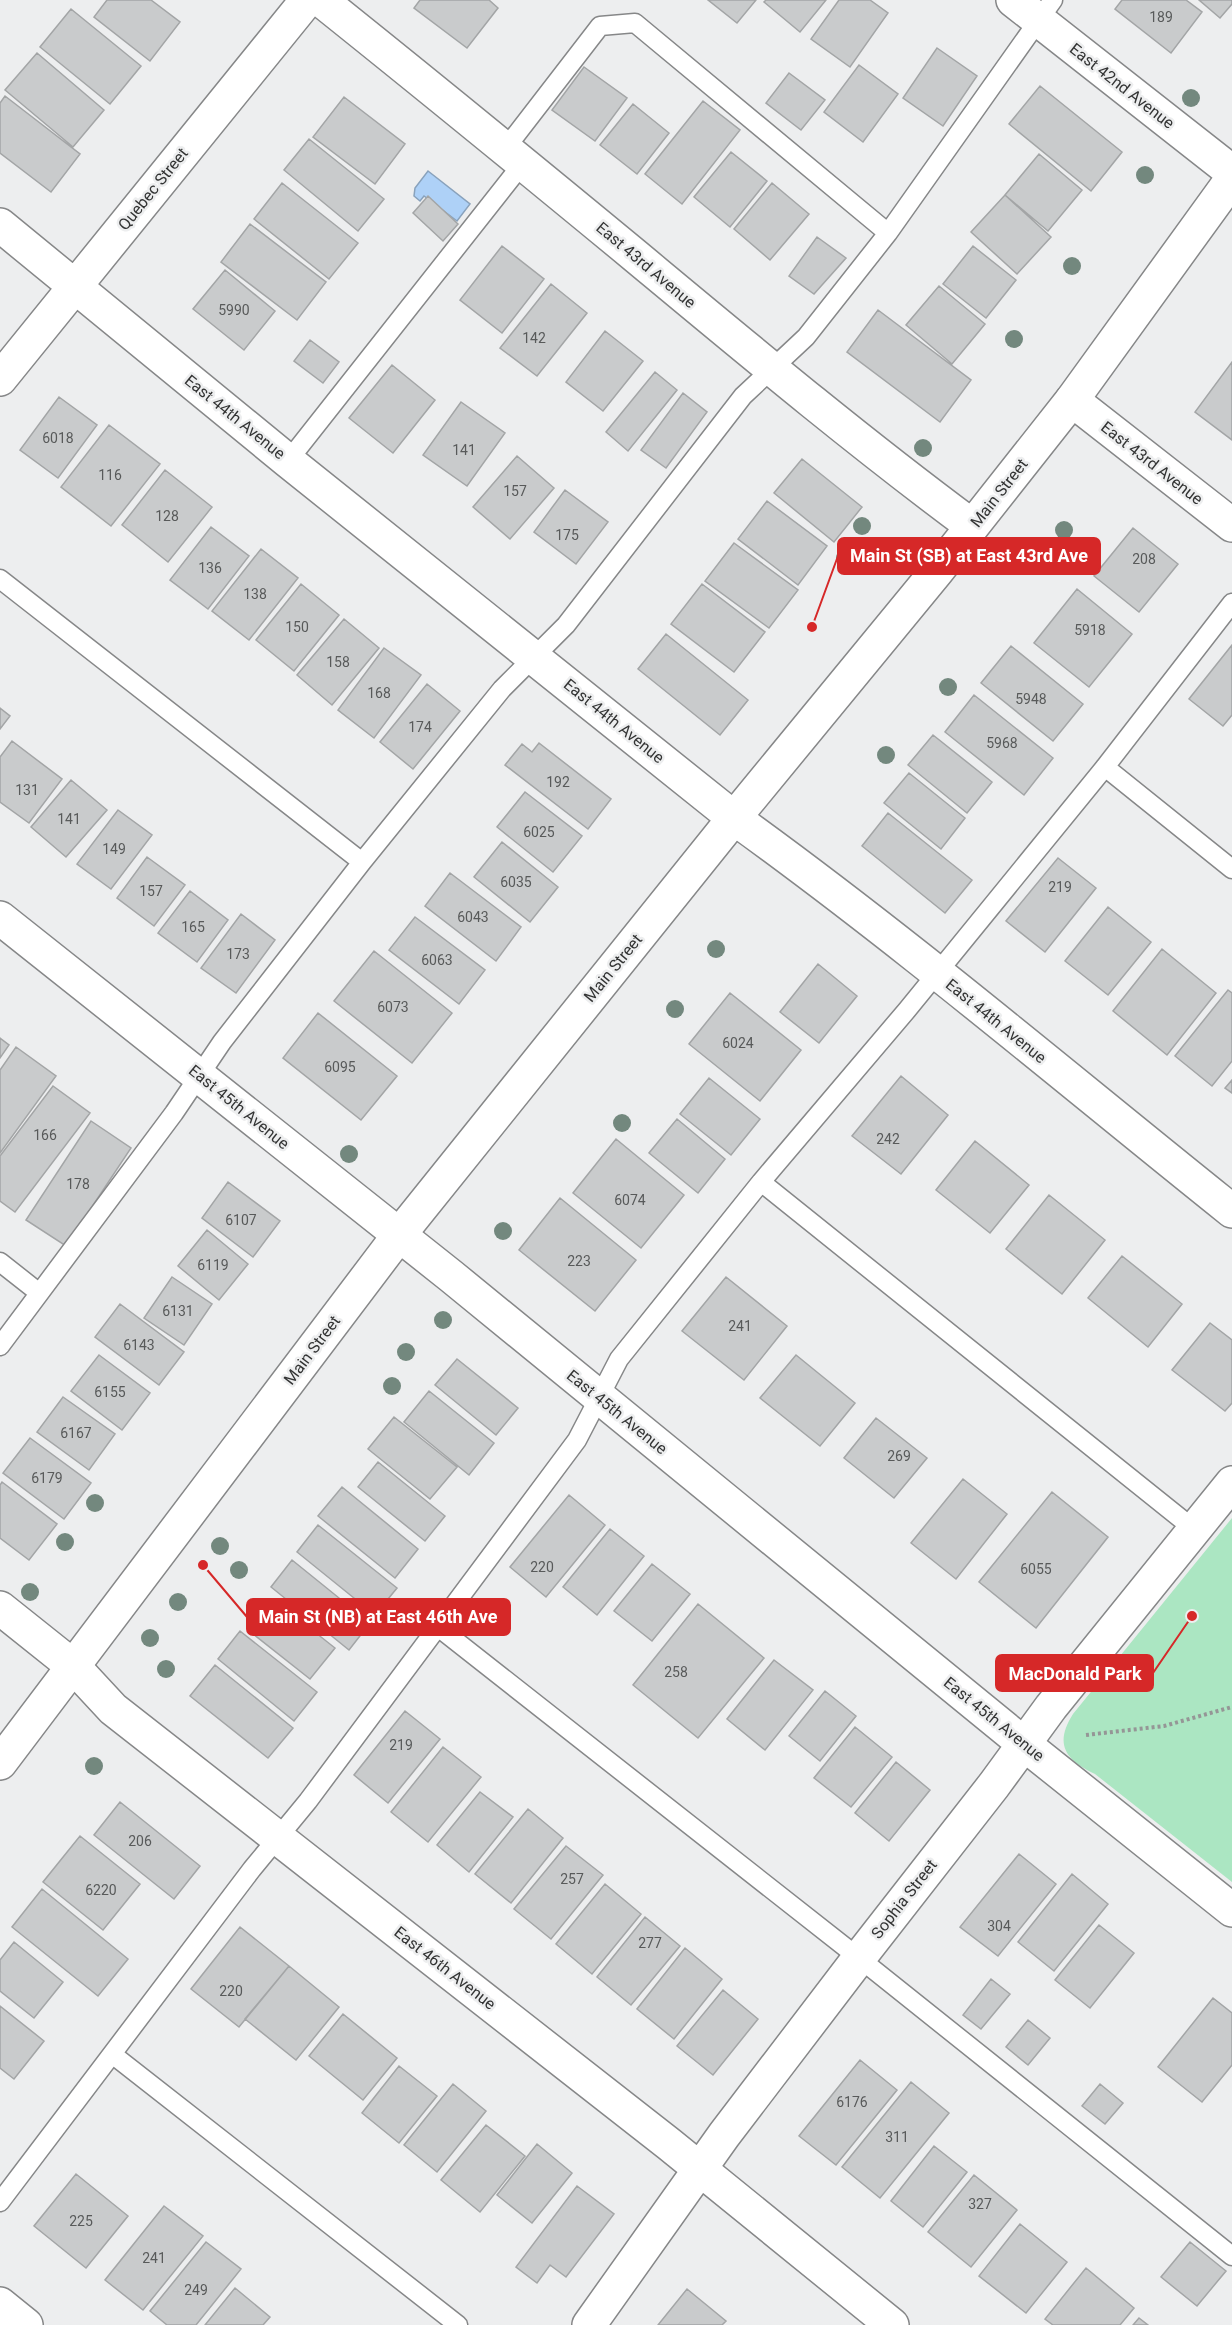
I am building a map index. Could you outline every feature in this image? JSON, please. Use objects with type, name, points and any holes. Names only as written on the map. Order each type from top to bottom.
[{"type":"street","name":"Quebec Street","points":[[0,379],[307,0]]},
{"type":"street","name":"East 43rd Avenue","points":[[321,0],[772,369],[923,490],[972,526]]},
{"type":"street","name":"East 42nd Avenue","points":[[1012,0],[1046,10],[1232,172]]},
{"type":"street","name":"Main Street","points":[[0,1763],[399,1235],[1072,400],[1232,179]]},
{"type":"street","name":"East 44th Avenue","points":[[0,225],[288,461],[534,658],[734,818],[936,973],[1232,1211]]},
{"type":"street","name":"East 43rd Avenue","points":[[1072,400],[1232,525]]},
{"type":"street","name":"East 45th Avenue","points":[[0,918],[399,1235],[1024,1744],[1232,1910]]},
{"type":"street","name":"Sophia Street","points":[[589,2325],[700,2169],[859,1958],[1051,1707],[1232,1483]]},
{"type":"street","name":"East 46th Avenue","points":[[0,1608],[74,1667],[113,1709],[700,2169],[892,2325]]},
{"type":"street","points":[[0,2304],[26,2325]]},
{"type":"lane","points":[[0,1346],[38,1292],[174,1113],[222,1042],[362,862],[502,689],[566,625],[743,396],[806,336],[888,233],[1046,10]]},
{"type":"lane","points":[[288,461],[514,156],[600,26],[635,23],[888,233]]},
{"type":"lane","points":[[0,579],[362,862]]},
{"type":"lane","points":[[0,2202],[279,1837],[577,1440],[619,1359],[761,1182],[1105,767],[1232,603]]},
{"type":"lane","points":[[1105,767],[1232,868]]},
{"type":"lane","points":[[761,1182],[1195,1530]]},
{"type":"lane","points":[[0,1262],[38,1292]]},
{"type":"lane","points":[[438,1627],[859,1958],[1232,2256]]},
{"type":"lane","points":[[112,2054],[458,2325]]},
{"type":"path","points":[[1086,1735],[1164,1726],[1232,1707]]},
{"type":"green space","points":[[1232,1518],[1232,1882],[1095,1774],[1076,1763],[1066,1750],[1064,1734],[1073,1714]]},
{"type":"water","points":[[428,171],[470,204],[457,221],[424,196],[420,201],[414,196],[415,188]]},
{"type":"building","points":[[107,0],[151,0],[180,22],[150,61],[94,17]]},
{"type":"building","points":[[420,0],[489,0],[498,8],[467,48],[414,8]]},
{"type":"building","points":[[708,0],[756,0],[737,23]]},
{"type":"building","points":[[766,0],[826,0],[800,32],[764,2]]},
{"type":"building","points":[[839,0],[870,0],[888,13],[850,67],[811,39]]},
{"type":"building","points":[[1122,0],[1186,0],[1202,12],[1171,53],[1115,9]]},
{"type":"building","points":[[1199,0],[1232,0],[1232,4],[1220,18]]},
{"type":"building","points":[[71,9],[141,66],[110,104],[40,47]]},
{"type":"building","points":[[937,48],[977,76],[943,126],[903,98]]},
{"type":"building","points":[[37,53],[104,110],[73,147],[5,90]]},
{"type":"building","points":[[859,65],[898,94],[863,142],[824,112]]},
{"type":"building","points":[[584,67],[627,98],[595,141],[552,110]]},
{"type":"building","points":[[789,73],[825,100],[801,130],[766,103]]},
{"type":"building","points":[[1040,86],[1122,152],[1091,191],[1009,124]]},
{"type":"building","points":[[5,96],[80,154],[51,192],[0,153],[0,103]]},
{"type":"building","points":[[344,97],[405,144],[375,184],[313,137]]},
{"type":"building","points":[[703,101],[740,130],[682,204],[645,174]]},
{"type":"building","points":[[633,104],[669,133],[637,174],[600,145]]},
{"type":"building","points":[[309,139],[384,199],[358,231],[284,170]]},
{"type":"building","points":[[731,152],[767,181],[730,227],[694,197]]},
{"type":"building","points":[[1039,154],[1082,190],[1048,231],[1005,195]]},
{"type":"building","points":[[282,183],[358,243],[329,279],[254,219]]},
{"type":"building","points":[[772,183],[809,214],[770,260],[734,229]]},
{"type":"building","points":[[1005,195],[1051,237],[1017,274],[971,232]]},
{"type":"building","points":[[428,196],[458,224],[443,241],[413,213]]},
{"type":"building","points":[[250,224],[326,282],[297,320],[221,262]]},
{"type":"building","points":[[817,237],[846,258],[814,294],[789,276]]},
{"type":"building","points":[[502,246],[544,279],[502,333],[460,300]]},
{"type":"building","points":[[973,246],[1016,280],[986,318],[943,284]]},
{"type":"building","points":[[225,270],[275,311],[244,350],[193,309]]},
{"type":"building","points":[[551,284],[587,313],[537,376],[500,348]]},
{"type":"building","points":[[939,286],[985,324],[952,364],[906,325]]},
{"type":"building","points":[[878,310],[971,380],[940,422],[847,352]]},
{"type":"building","points":[[605,331],[643,361],[603,411],[566,382]]},
{"type":"building","points":[[310,340],[339,362],[323,383],[294,361]]},
{"type":"building","points":[[1232,362],[1232,440],[1195,412]]},
{"type":"building","points":[[392,365],[435,400],[393,453],[349,418]]},
{"type":"building","points":[[655,372],[677,390],[628,451],[606,432]]},
{"type":"building","points":[[683,393],[707,412],[666,468],[641,450]]},
{"type":"building","points":[[59,397],[97,425],[58,478],[20,450]]},
{"type":"building","points":[[461,402],[505,433],[467,486],[423,455]]},
{"type":"building","points":[[109,425],[160,464],[111,526],[61,487]]},
{"type":"building","points":[[517,456],[554,488],[510,539],[473,507]]},
{"type":"building","points":[[802,459],[862,507],[834,542],[774,493]]},
{"type":"building","points":[[165,470],[212,507],[168,562],[122,525]]},
{"type":"building","points":[[565,490],[608,522],[576,564],[534,532]]},
{"type":"building","points":[[767,501],[827,546],[798,585],[738,539]]},
{"type":"building","points":[[211,527],[249,556],[208,609],[170,580]]},
{"type":"building","points":[[1133,528],[1178,564],[1139,612],[1094,576]]},
{"type":"building","points":[[734,543],[798,590],[769,628],[705,581]]},
{"type":"building","points":[[261,549],[298,578],[249,640],[212,611]]},
{"type":"building","points":[[301,584],[339,615],[294,671],[256,640]]},
{"type":"building","points":[[702,584],[765,632],[734,672],[671,624]]},
{"type":"building","points":[[1077,589],[1132,634],[1089,687],[1034,643]]},
{"type":"building","points":[[344,619],[379,648],[332,705],[297,675]]},
{"type":"building","points":[[666,634],[748,700],[720,735],[638,669]]},
{"type":"building","points":[[1232,645],[1232,715],[1223,726],[1189,699]]},
{"type":"building","points":[[1011,646],[1083,704],[1053,741],[981,683]]},
{"type":"building","points":[[384,648],[421,675],[374,738],[338,710]]},
{"type":"building","points":[[427,684],[460,711],[413,769],[380,742]]},
{"type":"building","points":[[974,695],[1053,758],[1024,795],[945,732]]},
{"type":"building","points":[[0,708],[10,716],[0,729]]},
{"type":"building","points":[[933,735],[992,782],[967,813],[908,765]]},
{"type":"building","points":[[12,741],[62,779],[29,823],[0,802],[0,757]]},
{"type":"building","points":[[539,743],[611,799],[588,829],[505,765],[522,744],[532,752]]},
{"type":"building","points":[[909,773],[965,818],[941,849],[884,803]]},
{"type":"building","points":[[71,780],[107,810],[66,857],[31,827]]},
{"type":"building","points":[[525,792],[582,836],[553,872],[497,827]]},
{"type":"building","points":[[118,810],[152,835],[111,889],[77,864]]},
{"type":"building","points":[[888,813],[972,880],[945,913],[862,846]]},
{"type":"building","points":[[502,842],[558,887],[530,922],[474,877]]},
{"type":"building","points":[[147,857],[185,885],[154,926],[117,898]]},
{"type":"building","points":[[1058,858],[1096,888],[1045,952],[1006,921]]},
{"type":"building","points":[[450,873],[521,927],[496,961],[425,906]]},
{"type":"building","points":[[190,891],[228,920],[197,962],[158,933]]},
{"type":"building","points":[[1108,907],[1151,942],[1108,995],[1065,961]]},
{"type":"building","points":[[241,914],[275,940],[236,993],[201,968]]},
{"type":"building","points":[[415,917],[485,970],[459,1004],[389,950]]},
{"type":"building","points":[[1162,949],[1216,993],[1167,1055],[1113,1011]]},
{"type":"building","points":[[374,951],[452,1013],[412,1063],[334,1001]]},
{"type":"building","points":[[818,964],[857,996],[819,1043],[780,1012]]},
{"type":"building","points":[[1228,990],[1232,993],[1232,1061],[1212,1086],[1175,1056]]},
{"type":"building","points":[[730,993],[801,1050],[760,1101],[689,1044]]},
{"type":"building","points":[[318,1013],[397,1076],[361,1120],[283,1058]]},
{"type":"building","points":[[0,1038],[9,1045],[0,1058]]},
{"type":"building","points":[[16,1047],[56,1076],[0,1153],[0,1070]]},
{"type":"building","points":[[901,1076],[948,1115],[901,1174],[852,1136]]},
{"type":"building","points":[[709,1078],[760,1119],[731,1155],[680,1114]]},
{"type":"building","points":[[1232,1080],[1232,1093],[1225,1088]]},
{"type":"building","points":[[53,1086],[90,1113],[15,1212],[0,1201],[0,1156]]},
{"type":"building","points":[[677,1119],[725,1159],[698,1193],[649,1153]]},
{"type":"building","points":[[91,1121],[131,1148],[66,1246],[26,1220]]},
{"type":"building","points":[[616,1139],[684,1195],[641,1248],[573,1193]]},
{"type":"building","points":[[975,1141],[1029,1185],[990,1233],[936,1190]]},
{"type":"building","points":[[228,1182],[280,1221],[253,1257],[202,1218]]},
{"type":"building","points":[[1049,1195],[1105,1240],[1062,1294],[1006,1249]]},
{"type":"building","points":[[560,1198],[636,1260],[595,1311],[519,1250]]},
{"type":"building","points":[[207,1230],[248,1264],[219,1300],[178,1266]]},
{"type":"building","points":[[1122,1256],[1182,1304],[1148,1347],[1088,1298]]},
{"type":"building","points":[[172,1277],[212,1304],[184,1345],[144,1318]]},
{"type":"building","points":[[726,1277],[787,1326],[744,1380],[682,1331]]},
{"type":"building","points":[[120,1304],[184,1352],[159,1385],[95,1337]]},
{"type":"building","points":[[1210,1323],[1232,1340],[1232,1403],[1225,1411],[1172,1370]]},
{"type":"building","points":[[99,1355],[150,1393],[122,1430],[71,1391]]},
{"type":"building","points":[[796,1355],[855,1403],[820,1446],[760,1398]]},
{"type":"building","points":[[457,1359],[518,1408],[496,1435],[435,1385]]},
{"type":"building","points":[[429,1391],[494,1443],[469,1475],[404,1422]]},
{"type":"building","points":[[63,1397],[115,1434],[89,1470],[37,1432]]},
{"type":"building","points":[[394,1417],[457,1467],[430,1499],[368,1449]]},
{"type":"building","points":[[876,1418],[927,1458],[894,1498],[844,1458]]},
{"type":"building","points":[[30,1438],[91,1483],[64,1519],[3,1473]]},
{"type":"building","points":[[378,1462],[445,1516],[425,1541],[358,1487]]},
{"type":"building","points":[[963,1479],[1007,1514],[956,1579],[911,1543]]},
{"type":"building","points":[[2,1482],[57,1524],[29,1560],[0,1538],[0,1485]]},
{"type":"building","points":[[342,1487],[418,1549],[395,1578],[318,1516]]},
{"type":"building","points":[[1052,1492],[1108,1537],[1036,1628],[979,1582]]},
{"type":"building","points":[[569,1495],[605,1525],[546,1597],[510,1567]]},
{"type":"building","points":[[318,1525],[397,1588],[375,1615],[297,1552]]},
{"type":"building","points":[[610,1529],[644,1556],[597,1615],[563,1587]]},
{"type":"building","points":[[292,1560],[370,1623],[349,1650],[271,1587]]},
{"type":"building","points":[[652,1564],[690,1594],[652,1641],[614,1611]]},
{"type":"building","points":[[273,1599],[335,1648],[310,1679],[248,1630]]},
{"type":"building","points":[[698,1604],[764,1658],[698,1738],[633,1685]]},
{"type":"building","points":[[240,1631],[317,1692],[294,1721],[218,1659]]},
{"type":"building","points":[[774,1660],[813,1690],[765,1750],[727,1719]]},
{"type":"building","points":[[215,1665],[293,1728],[268,1758],[190,1696]]},
{"type":"building","points":[[825,1691],[856,1716],[820,1761],[789,1736]]},
{"type":"building","points":[[405,1711],[440,1739],[388,1803],[354,1775]]},
{"type":"building","points":[[855,1727],[892,1757],[851,1807],[814,1778]]},
{"type":"building","points":[[443,1747],[481,1777],[428,1842],[391,1812]]},
{"type":"building","points":[[896,1762],[930,1790],[889,1841],[855,1813]]},
{"type":"building","points":[[480,1792],[513,1817],[469,1872],[437,1845]]},
{"type":"building","points":[[120,1802],[200,1866],[174,1899],[94,1835]]},
{"type":"building","points":[[528,1809],[563,1838],[511,1903],[475,1874]]},
{"type":"building","points":[[80,1836],[140,1884],[103,1930],[43,1882]]},
{"type":"building","points":[[566,1846],[603,1875],[551,1939],[514,1909]]},
{"type":"building","points":[[1019,1854],[1056,1884],[998,1956],[960,1927]]},
{"type":"building","points":[[1072,1874],[1108,1904],[1054,1971],[1018,1942]]},
{"type":"building","points":[[605,1884],[641,1914],[592,1974],[556,1944]]},
{"type":"building","points":[[42,1889],[128,1959],[98,1996],[12,1927]]},
{"type":"building","points":[[645,1917],[680,1946],[631,2005],[597,1977]]},
{"type":"building","points":[[1099,1925],[1134,1953],[1090,2008],[1055,1980]]},
{"type":"building","points":[[240,1927],[289,1966],[239,2027],[191,1989]]},
{"type":"building","points":[[14,1942],[63,1982],[34,2018],[0,1991],[0,1960]]},
{"type":"building","points":[[685,1948],[722,1979],[674,2039],[637,2009]]},
{"type":"building","points":[[289,1966],[339,2007],[296,2060],[245,2019]]},
{"type":"building","points":[[991,1979],[1010,1994],[981,2029],[963,2015]]},
{"type":"building","points":[[723,1990],[758,2019],[713,2075],[677,2046]]},
{"type":"building","points":[[1213,1998],[1232,2013],[1232,2065],[1202,2102],[1158,2067]]},
{"type":"building","points":[[0,2006],[44,2041],[14,2079],[0,2068]]},
{"type":"building","points":[[343,2014],[397,2058],[363,2100],[309,2056]]},
{"type":"building","points":[[1028,2020],[1050,2038],[1028,2065],[1006,2047]]},
{"type":"building","points":[[860,2060],[897,2090],[836,2165],[799,2136]]},
{"type":"building","points":[[399,2066],[437,2096],[399,2143],[362,2113]]},
{"type":"building","points":[[911,2082],[949,2113],[880,2198],[842,2167]]},
{"type":"building","points":[[453,2084],[486,2111],[437,2172],[404,2145]]},
{"type":"building","points":[[1100,2084],[1123,2103],[1105,2124],[1082,2106]]},
{"type":"building","points":[[486,2125],[525,2156],[480,2212],[441,2180]]},
{"type":"building","points":[[537,2144],[572,2173],[532,2223],[497,2195]]},
{"type":"building","points":[[934,2146],[967,2172],[923,2227],[891,2201]]},
{"type":"building","points":[[76,2174],[128,2216],[86,2268],[34,2226]]},
{"type":"building","points":[[974,2175],[1017,2210],[971,2267],[928,2232]]},
{"type":"building","points":[[577,2186],[614,2214],[566,2277],[550,2265],[537,2283],[516,2267]]},
{"type":"building","points":[[164,2206],[203,2236],[143,2310],[105,2280]]},
{"type":"building","points":[[1020,2224],[1067,2262],[1026,2313],[979,2276]]},
{"type":"building","points":[[206,2242],[241,2269],[196,2325],[167,2325],[150,2311]]},
{"type":"building","points":[[1190,2242],[1226,2271],[1197,2306],[1161,2277]]},
{"type":"building","points":[[1086,2268],[1134,2308],[1120,2325],[1053,2325],[1045,2319]]},
{"type":"building","points":[[235,2288],[270,2317],[263,2325],[205,2325]]},
{"type":"building","points":[[687,2289],[726,2321],[722,2325],[658,2325]]},
{"type":"building","points":[[1139,2318],[1148,2325],[1133,2325]]},
{"type":"place","name":"Main St (SB) at East 43rd Ave","points":[[812,627]]},
{"type":"place","name":"Main St (NB) at East 46th Ave","points":[[203,1565]]},
{"type":"place","name":"MacDonald Park","points":[[1192,1616]]}]
